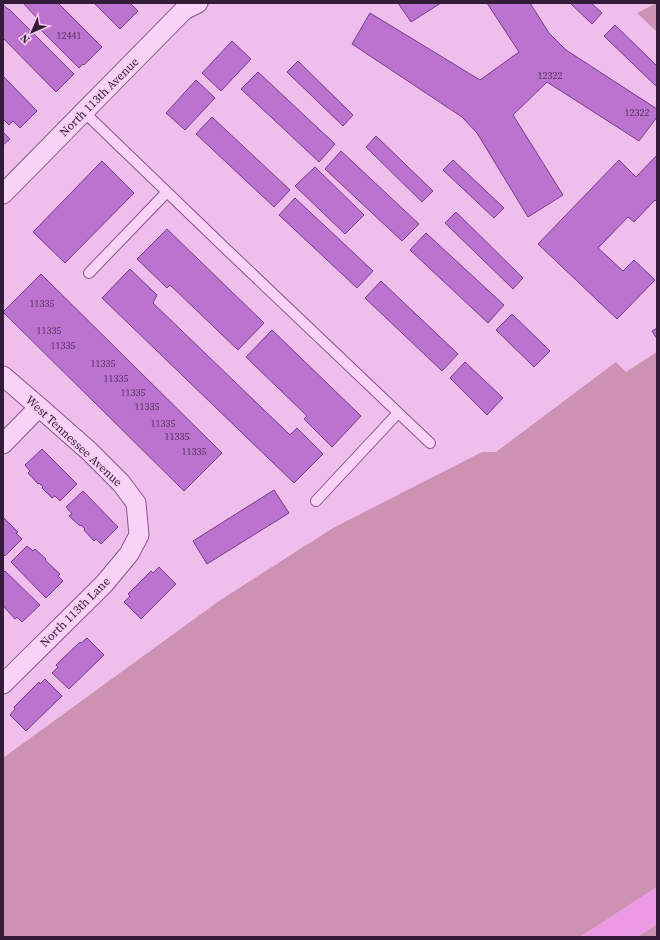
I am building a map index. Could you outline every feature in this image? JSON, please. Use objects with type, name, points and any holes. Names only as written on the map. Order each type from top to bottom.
[{"type":"street","name":"North 113th Avenue","points":[[3,194],[186,6]]},
{"type":"street","name":"West Tennessee Avenue","points":[[3,376],[89,451],[121,483],[136,503],[139,535]]},
{"type":"street","points":[[3,444],[40,407]]},
{"type":"street","name":"North 113th Lane","points":[[3,684],[104,584],[129,554],[139,535]]},
{"type":"lane","points":[[84,112],[430,443]]},
{"type":"lane","points":[[89,273],[167,192]]},
{"type":"lane","points":[[316,501],[398,413]]},
{"type":"shaded area","points":[[657,3],[657,32],[637,13]]},
{"type":"shaded area","points":[[657,352],[657,887],[580,937],[3,937],[3,758],[219,601],[333,528],[482,452],[496,452],[616,362],[626,372]]},
{"type":"shaded area","points":[[657,924],[657,937],[637,937]]},
{"type":"sand","points":[[657,887],[657,924],[637,937],[580,937]]},
{"type":"building","points":[[23,3],[58,3],[102,47],[79,68],[35,24],[39,20]]},
{"type":"building","points":[[94,3],[132,3],[131,4],[138,11],[120,29]]},
{"type":"building","points":[[398,3],[441,3],[411,22]]},
{"type":"building","points":[[487,3],[530,3],[549,33],[566,50],[657,109],[657,117],[639,141],[547,82],[513,115],[563,195],[528,217],[477,133],[462,117],[352,44],[370,13],[480,80],[519,52]]},
{"type":"building","points":[[570,3],[591,3],[602,13],[592,24]]},
{"type":"building","points":[[3,5],[9,9],[74,74],[56,92],[3,38]]},
{"type":"building","points":[[615,25],[657,66],[657,87],[604,36]]},
{"type":"building","points":[[232,41],[251,59],[221,91],[202,73]]},
{"type":"building","points":[[298,61],[353,115],[343,126],[287,72]]},
{"type":"building","points":[[258,72],[335,144],[319,162],[241,89]]},
{"type":"building","points":[[3,76],[37,111],[20,128],[13,121],[9,125],[3,119]]},
{"type":"building","points":[[196,80],[215,98],[185,130],[166,113]]},
{"type":"building","points":[[212,117],[290,190],[274,207],[196,134]]},
{"type":"building","points":[[3,132],[10,139],[3,145]]},
{"type":"building","points":[[376,136],[433,191],[422,202],[366,147]]},
{"type":"building","points":[[341,151],[419,224],[402,241],[325,169]]},
{"type":"building","points":[[657,155],[657,202],[655,200],[634,222],[628,217],[598,248],[623,271],[634,260],[655,280],[617,319],[538,244],[619,160],[636,177]]},
{"type":"building","points":[[453,160],[504,208],[494,218],[443,170]]},
{"type":"building","points":[[102,161],[134,193],[65,263],[33,232]]},
{"type":"building","points":[[315,167],[364,215],[345,234],[295,186]]},
{"type":"building","points":[[295,198],[373,271],[357,288],[279,215]]},
{"type":"building","points":[[456,212],[523,278],[513,289],[445,223]]},
{"type":"building","points":[[167,229],[264,323],[238,350],[170,285],[167,288],[137,259]]},
{"type":"building","points":[[426,233],[504,305],[488,323],[410,250]]},
{"type":"building","points":[[130,269],[157,295],[153,303],[290,435],[297,428],[323,454],[294,483],[102,298]]},
{"type":"building","points":[[41,274],[222,453],[184,491],[3,312]]},
{"type":"building","points":[[381,281],[458,354],[442,371],[365,298]]},
{"type":"building","points":[[512,314],[550,351],[534,367],[496,330]]},
{"type":"building","points":[[657,328],[657,339],[652,331]]},
{"type":"building","points":[[272,330],[361,416],[332,447],[304,419],[307,416],[246,357]]},
{"type":"building","points":[[465,362],[503,398],[487,415],[450,378]]},
{"type":"building","points":[[42,449],[77,484],[60,501],[55,496],[52,498],[39,483],[38,484],[28,473],[30,471],[25,465]]},
{"type":"building","points":[[274,490],[289,513],[207,564],[193,541]]},
{"type":"building","points":[[83,491],[118,527],[101,544],[96,539],[94,541],[81,525],[80,526],[69,516],[72,514],[66,507]]},
{"type":"building","points":[[3,517],[18,532],[16,533],[22,539],[5,556],[3,554]]},
{"type":"building","points":[[27,546],[33,551],[35,549],[46,559],[45,560],[60,574],[58,576],[63,581],[46,598],[11,562]]},
{"type":"building","points":[[159,567],[176,584],[141,619],[124,602],[130,596],[128,594],[151,571],[153,573]]},
{"type":"building","points":[[5,571],[40,605],[22,622],[17,617],[15,619],[3,605],[3,573]]},
{"type":"building","points":[[87,638],[104,655],[69,689],[52,673],[58,667],[56,665],[80,642],[81,643]]},
{"type":"building","points":[[45,679],[62,696],[26,731],[10,715],[15,709],[14,707],[39,682],[40,684]]}]
